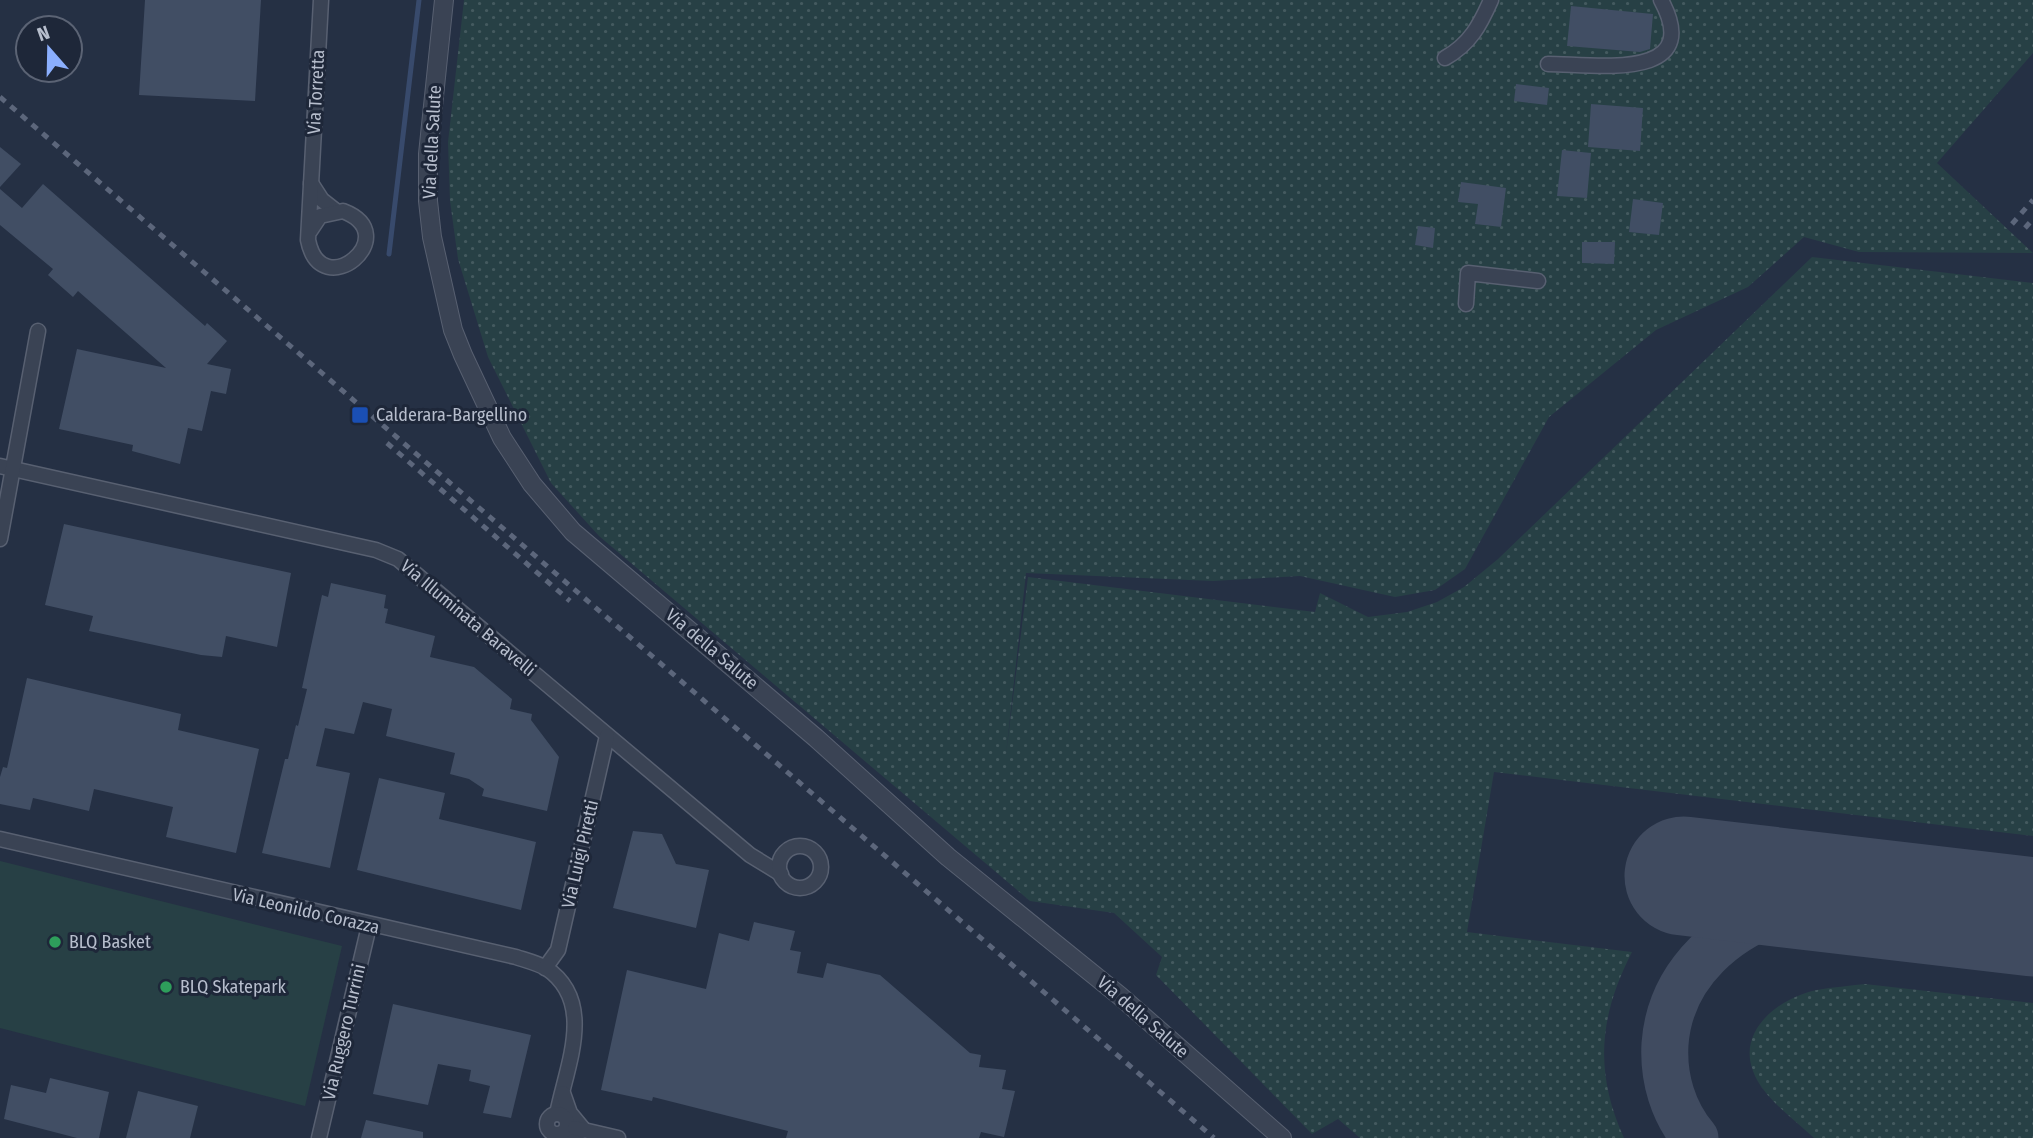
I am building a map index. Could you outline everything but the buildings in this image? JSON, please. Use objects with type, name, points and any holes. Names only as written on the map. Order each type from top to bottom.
[{"type":"street","name":"Via Torretta","points":[[311,183],[322,200],[335,211],[351,214],[363,226],[365,244],[356,260],[339,267],[321,263],[310,249],[311,183],[321,0]]},
{"type":"street","name":"Via della Salute","points":[[444,0],[428,154],[428,201],[435,248],[453,330],[478,392],[532,484],[573,532],[816,738],[948,857],[1120,996],[1282,1138]]},
{"type":"street","points":[[1445,58],[1474,35],[1491,0]]},
{"type":"street","points":[[1548,64],[1641,65],[1658,59],[1667,48],[1671,27],[1661,0]]},
{"type":"street","points":[[310,230],[320,216],[335,211]]},
{"type":"street","points":[[1466,304],[1468,273],[1538,281]]},
{"type":"street","points":[[0,539],[6,468],[38,331]]},
{"type":"street","name":"Via Illuminata Baravelli","points":[[6,468],[376,550],[398,559],[750,855],[780,874]]},
{"type":"street","name":"Via Luigi Piretti","points":[[545,968],[558,950],[607,736]]},
{"type":"street","name":"Via Leonildo Corazza","points":[[0,839],[369,926],[516,957],[545,968],[568,993],[577,1026],[562,1088]]},
{"type":"street","name":"Via Ruggero Turrini","points":[[320,1138],[369,926]]},
{"type":"street","points":[[559,1134],[566,1118],[557,1114],[562,1088]]},
{"type":"street","points":[[562,1088],[570,1113],[584,1130]]},
{"type":"street","points":[[559,1134],[584,1130],[618,1138]]},
{"type":"green space","points":[[464,0],[2033,0],[2033,53],[1937,163],[2033,253],[1859,252],[1804,237],[1748,287],[1656,330],[1549,417],[1465,569],[1435,590],[1395,597],[1300,576],[1213,581],[1026,573],[1006,754],[1028,577],[1315,612],[1320,593],[1368,617],[1407,612],[1437,602],[1464,587],[1498,559],[1812,257],[2033,283],[2033,836],[1494,772],[1467,932],[1632,952],[1613,999],[1604,1044],[1608,1090],[1624,1138],[1360,1138],[1338,1119],[1312,1134],[1156,975],[1162,957],[1114,913],[1030,901],[599,536],[551,483],[488,357],[458,259],[450,201],[448,142]]},
{"type":"green space","name":"BLQ Skatepark","points":[[0,861],[342,946],[305,1106],[0,1028]]},
{"type":"green space","points":[[1865,984],[2033,1003],[2033,1138],[1814,1138],[1788,1115],[1771,1099],[1753,1071],[1751,1042],[1757,1029],[1777,1008],[1803,994]]},
{"type":"waterway","points":[[389,254],[419,0]]},
{"type":"taxiway","points":[[1695,1138],[1675,1106],[1665,1057],[1669,1018],[1678,995],[1691,974],[1725,938],[1770,914],[1812,902],[1868,898]]},
{"type":"runway","points":[[1684,876],[2033,917]]},
{"type":"railway","points":[[0,97],[1214,1138]]},
{"type":"railway","points":[[2012,224],[2033,200]]},
{"type":"railway","points":[[2025,228],[2033,219]]},
{"type":"railway","points":[[387,443],[570,601]]},
{"type":"place","name":"Calderara-Bargellino","points":[[360,415]]},
{"type":"place","name":"BLQ Basket","points":[[55,942]]},
{"type":"place","name":"BLQ Skatepark","points":[[166,987]]}]
